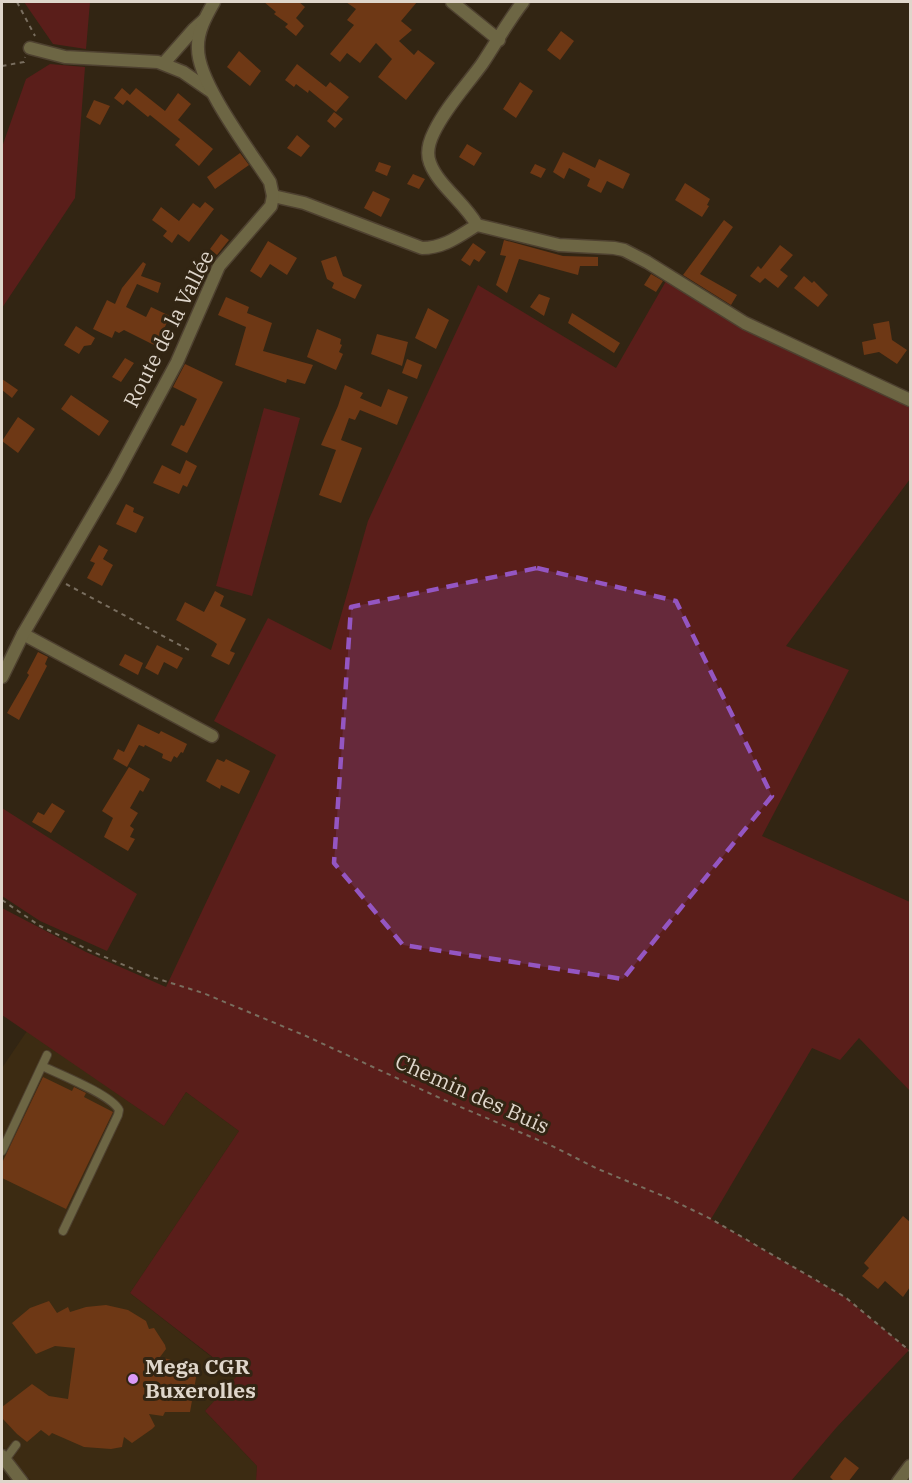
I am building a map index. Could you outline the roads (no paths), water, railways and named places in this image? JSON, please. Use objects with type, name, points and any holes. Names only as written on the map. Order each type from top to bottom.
[{"type":"street","points":[[214,2],[204,20],[198,49],[200,65],[212,92],[270,182],[273,196],[304,202],[422,248],[444,245],[477,225],[559,245],[624,250],[745,323],[910,400]]},
{"type":"street","points":[[452,2],[499,40]]},
{"type":"street","points":[[477,225],[470,212],[445,186],[430,165],[429,145],[447,111],[499,40],[523,2]]},
{"type":"street","points":[[164,63],[204,20]]},
{"type":"street","points":[[30,48],[65,57],[164,63],[183,72],[212,92]]},
{"type":"street","name":"Route de la Vallée","points":[[2,677],[177,362],[219,266],[241,238],[266,214],[273,196]]},
{"type":"street","points":[[24,634],[212,736]]},
{"type":"street","points":[[3,1458],[22,1482]]},
{"type":"street","points":[[898,1482],[910,1466]]},
{"type":"lane","points":[[2,1151],[47,1055]]},
{"type":"lane","points":[[42,1066],[114,1102],[119,1110],[63,1231]]},
{"type":"lane","points":[[3,1458],[16,1444]]},
{"type":"place","name":"Mega CGR Buxerolles","points":[[133,1379]]}]
